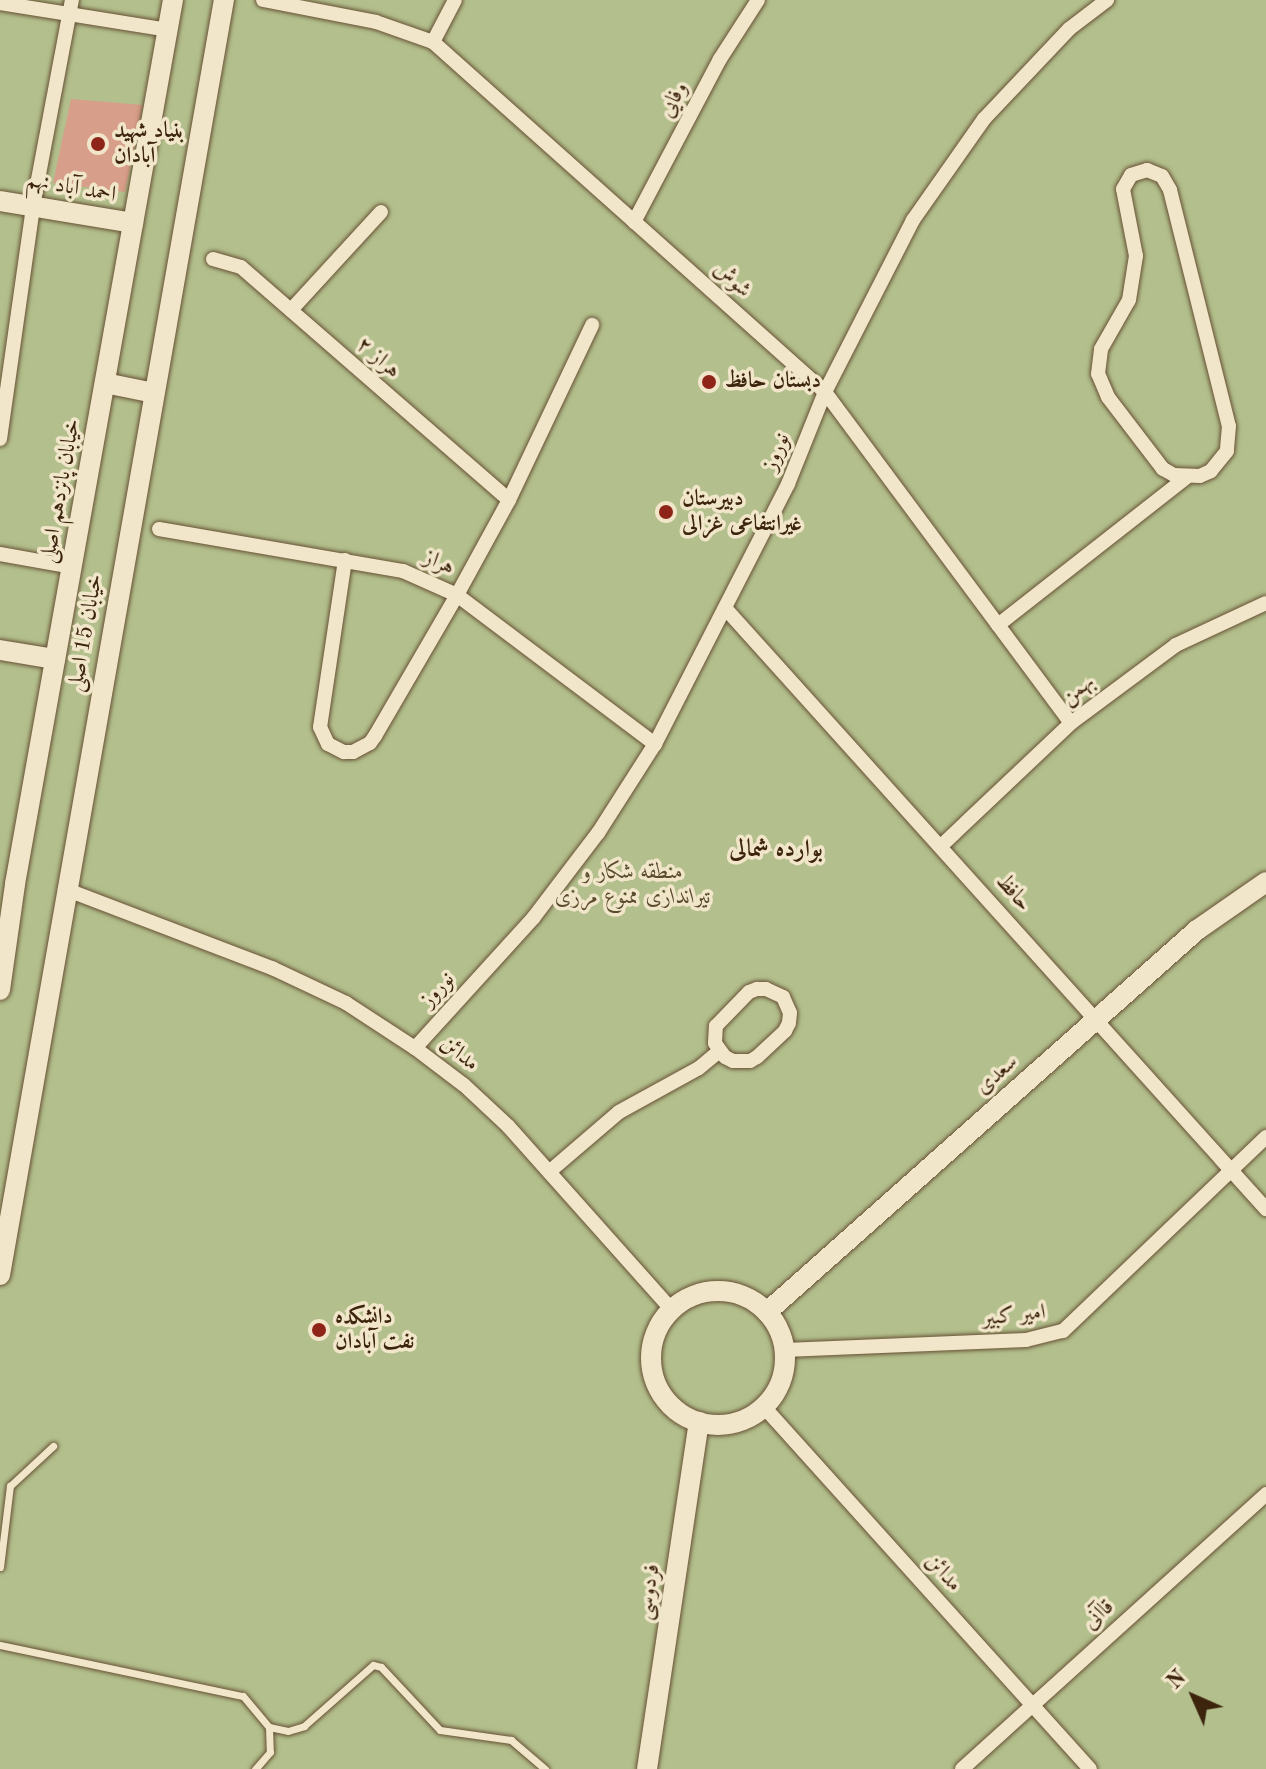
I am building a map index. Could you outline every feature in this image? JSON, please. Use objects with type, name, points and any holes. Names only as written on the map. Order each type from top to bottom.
[{"type":"main road","name":"خیابان پانزدهم اصلی","points":[[0,990],[8,883],[55,659],[173,0]]},
{"type":"main road","name":"خیابان 15 اصلی","points":[[0,1275],[9,1184],[224,0]]},
{"type":"main road","name":"احمد آباد نهم","points":[[0,201],[133,223]]},
{"type":"main road","points":[[105,383],[154,393]]},
{"type":"main road","points":[[0,650],[55,659]]},
{"type":"main road","name":"سعدی","points":[[767,1312],[1197,930],[1266,882]]},
{"type":"main road","points":[[730,1292],[750,1299],[767,1312],[779,1329],[785,1350],[784,1371],[777,1391],[764,1407],[747,1419],[726,1425],[699,1422],[669,1405],[657,1388],[651,1367],[652,1346],[659,1327],[672,1310],[699,1295],[730,1292]]},
{"type":"main road","name":"فردوسی","points":[[647,1769],[699,1422]]},
{"type":"street","name":"شوش","points":[[263,0],[376,22],[433,42],[825,392],[1071,723]]},
{"type":"street","points":[[433,42],[455,0]]},
{"type":"street","name":"وفایی","points":[[634,222],[720,59],[758,0]]},
{"type":"street","name":"نوروز","points":[[415,1048],[534,917],[598,833],[655,744],[788,484],[825,392],[913,220],[984,119],[1069,29],[1107,0]]},
{"type":"street","points":[[0,3],[70,7],[168,30]]},
{"type":"street","points":[[0,439],[33,206],[70,7]]},
{"type":"street","points":[[998,625],[1187,477],[1200,476],[1221,462],[1230,438],[1170,190],[1162,176],[1147,170],[1131,175],[1123,189],[1136,256],[1129,300],[1101,349],[1098,374],[1108,397],[1163,469],[1187,477]]},
{"type":"street","points":[[291,310],[381,212]]},
{"type":"street","name":"هراز ۲","points":[[213,259],[241,267],[509,500]]},
{"type":"street","points":[[345,560],[320,727],[328,744],[344,752],[353,752],[370,743],[457,595],[509,500],[592,325]]},
{"type":"street","name":"هراز","points":[[159,529],[403,571],[457,595],[655,744]]},
{"type":"street","points":[[0,554],[72,567]]},
{"type":"street","name":"بهمن","points":[[941,846],[1071,723],[1176,645],[1266,603]]},
{"type":"street","name":"حافظ","points":[[725,608],[1266,1209]]},
{"type":"street","name":"مدائن","points":[[65,889],[272,968],[346,1003],[415,1048],[464,1085],[508,1126],[672,1310]]},
{"type":"street","points":[[766,989],[783,997],[790,1013],[789,1023],[785,1031],[757,1057],[741,1063],[719,1051],[714,1034],[716,1026],[749,992],[766,989]]},
{"type":"street","points":[[549,1172],[619,1112],[699,1068],[719,1051]]},
{"type":"street","name":"امیر کبیر","points":[[785,1350],[1045,1339],[1078,1320],[1266,1137]]},
{"type":"street","name":"مدائن","points":[[764,1407],[1090,1769]]},
{"type":"street","name":"قاآنی","points":[[962,1769],[1266,1494]]},
{"type":"lane","points":[[0,1567],[10,1486],[53,1446]]},
{"type":"lane","points":[[0,1645],[217,1688],[243,1696],[269,1727],[270,1752],[255,1769]]},
{"type":"lane","points":[[269,1727],[288,1731],[304,1726],[373,1665],[381,1667],[440,1730],[511,1740],[545,1769]]},
{"type":"green space","name":"منطقه شکار و تیراندازی ممنوع مرزی","points":[[0,0],[1266,0],[1266,1769],[0,1769]]},
{"type":"building","name":"بنیاد شهید آبادان","points":[[71,99],[143,105],[125,192],[53,183]]},
{"type":"place","name":"بنیاد شهید آبادان","points":[[98,144]]},
{"type":"place","name":"دبستان حافظ","points":[[709,382]]},
{"type":"place","name":"دبیرستان غیرانتفاعی غزالی","points":[[666,512]]},
{"type":"place","name":"دانشکده نفت آبادان","points":[[319,1330]]},
{"type":"district","name":"بوارده شمالی","points":[[776,851]]}]
